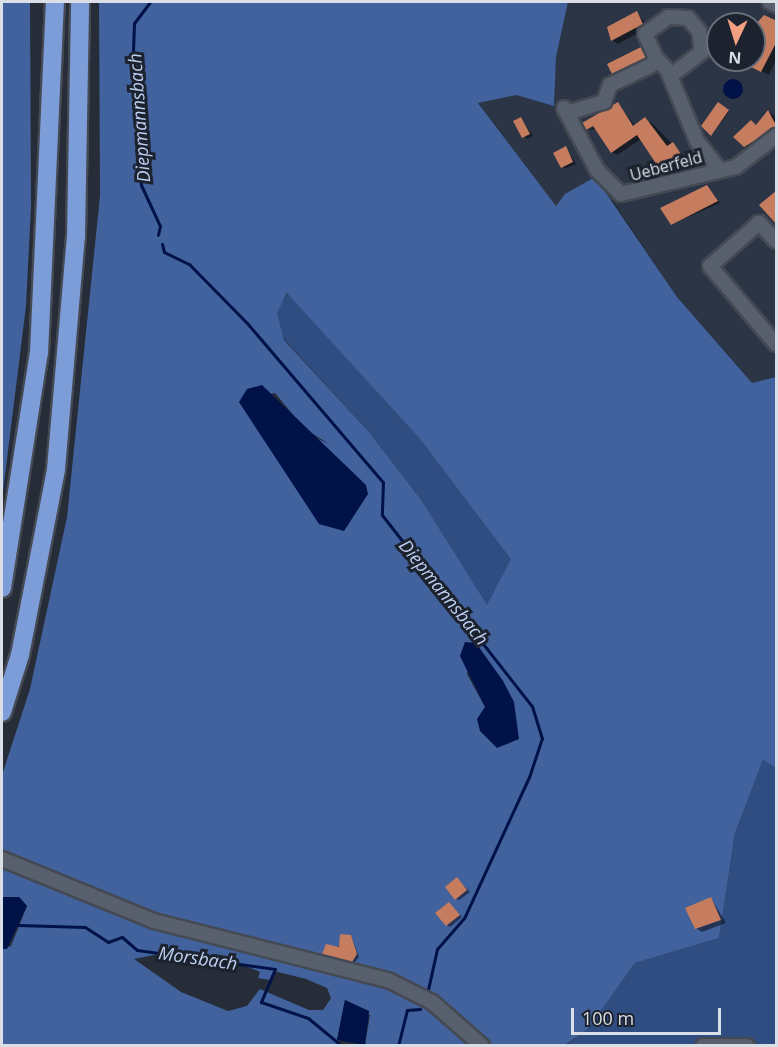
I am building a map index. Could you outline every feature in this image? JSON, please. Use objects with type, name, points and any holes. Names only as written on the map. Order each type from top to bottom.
[{"type":"highway","points":[[2,588],[24,473],[41,333],[54,2]]},
{"type":"highway","points":[[2,712],[22,644],[56,469],[76,226],[80,2]]},
{"type":"street","points":[[770,2],[777,5]]},
{"type":"street","points":[[669,74],[702,52],[699,31],[688,18],[668,16],[645,34],[659,61],[669,74],[697,141],[720,170]]},
{"type":"street","name":"Ueberfeld","points":[[659,61],[610,85],[604,102],[565,111],[597,170],[621,194],[743,164],[777,136]]},
{"type":"street","points":[[777,241],[759,223],[704,271],[777,344]]},
{"type":"street","points":[[2,859],[154,921],[407,988],[440,1008],[482,1046]]},
{"type":"street","points":[[703,1046],[747,1046]]},
{"type":"shaded area","points":[[2,2],[30,2],[31,206],[26,306],[2,499]]},
{"type":"shaded area","points":[[99,2],[568,2],[556,57],[554,106],[516,95],[478,103],[556,206],[565,194],[595,177],[677,297],[752,383],[776,377],[776,768],[763,760],[735,833],[719,938],[635,963],[588,1029],[565,1045],[487,1045],[477,1040],[465,1046],[365,1045],[370,1015],[345,1000],[337,1040],[342,1045],[2,1046],[2,949],[11,946],[27,906],[19,897],[2,897],[2,775],[30,689],[67,517],[100,196]],"holes":[[[287,293],[420,439],[511,559],[487,605],[422,501],[369,432],[284,340],[277,313]],[[275,393],[305,429],[329,444],[239,402]],[[475,643],[503,681],[477,719],[485,707],[467,674]],[[159,954],[203,961],[212,954],[223,956],[260,972],[258,978],[269,980],[274,971],[306,979],[327,988],[331,998],[323,1010],[309,1010],[260,989],[247,1006],[228,1011],[181,992],[134,959]]]},
{"type":"shaded area","points":[[568,2],[776,2],[776,377],[752,383],[677,297],[613,200],[556,206],[478,102],[516,95],[554,106],[556,57]]},
{"type":"shaded area","points":[[733,79],[740,82],[743,89],[740,96],[733,99],[726,96],[723,89],[726,82]]},
{"type":"shaded area","points":[[288,293],[420,439],[512,559],[487,606],[422,501],[369,432],[284,339],[276,313]]},
{"type":"shaded area","points":[[262,385],[366,485],[368,494],[344,531],[319,524],[239,402],[247,389]]},
{"type":"shaded area","points":[[465,642],[476,643],[503,681],[514,702],[519,739],[497,748],[480,731],[477,719],[485,707],[460,656]]},
{"type":"shaded area","points":[[763,760],[776,768],[776,1045],[565,1046],[588,1029],[635,963],[719,938],[735,833]]},
{"type":"shaded area","points":[[2,897],[19,897],[27,906],[7,949],[2,949]]},
{"type":"shaded area","points":[[345,1000],[369,1011],[365,1045],[337,1040]]},
{"type":"building","points":[[637,11],[643,24],[611,41],[607,27]]},
{"type":"building","points":[[766,16],[777,21],[777,41],[766,62]]},
{"type":"building","points":[[641,47],[646,58],[612,74],[607,64]]},
{"type":"building","points":[[618,102],[633,126],[645,117],[667,146],[673,142],[681,154],[659,168],[637,135],[611,153],[593,126],[586,130],[582,123]]},
{"type":"building","points":[[718,102],[729,110],[711,136],[701,126]]},
{"type":"building","points":[[768,110],[777,127],[744,147],[733,137],[751,120],[756,125]]},
{"type":"building","points":[[521,117],[530,134],[522,138],[513,121]]},
{"type":"building","points":[[566,146],[573,162],[561,168],[553,153]]},
{"type":"building","points":[[707,185],[718,201],[671,225],[660,208]]},
{"type":"building","points":[[777,190],[777,225],[759,205]]},
{"type":"building","points":[[457,877],[467,890],[455,900],[445,887]]},
{"type":"building","points":[[711,897],[721,920],[695,929],[685,908]]},
{"type":"building","points":[[449,902],[460,915],[446,926],[435,913]]},
{"type":"building","points":[[340,934],[351,935],[357,954],[352,962],[322,954],[326,944],[339,947]]},
{"type":"waterway","name":"Diepmannsbach","points":[[150,2],[134,23],[133,48],[141,185],[160,226],[158,235]]},
{"type":"waterway","name":"Diepmannsbach","points":[[162,244],[164,252],[189,264],[247,323],[383,482],[382,515],[532,706],[542,738],[529,777],[464,918],[437,949],[427,994]]},
{"type":"waterway","name":"Morsbach","points":[[18,925],[85,927],[108,942],[122,937],[137,950],[275,969],[261,1002],[308,1018],[342,1046]]},
{"type":"waterway","name":"Diepmannsbach","points":[[398,1046],[407,1010],[420,1009]]}]
